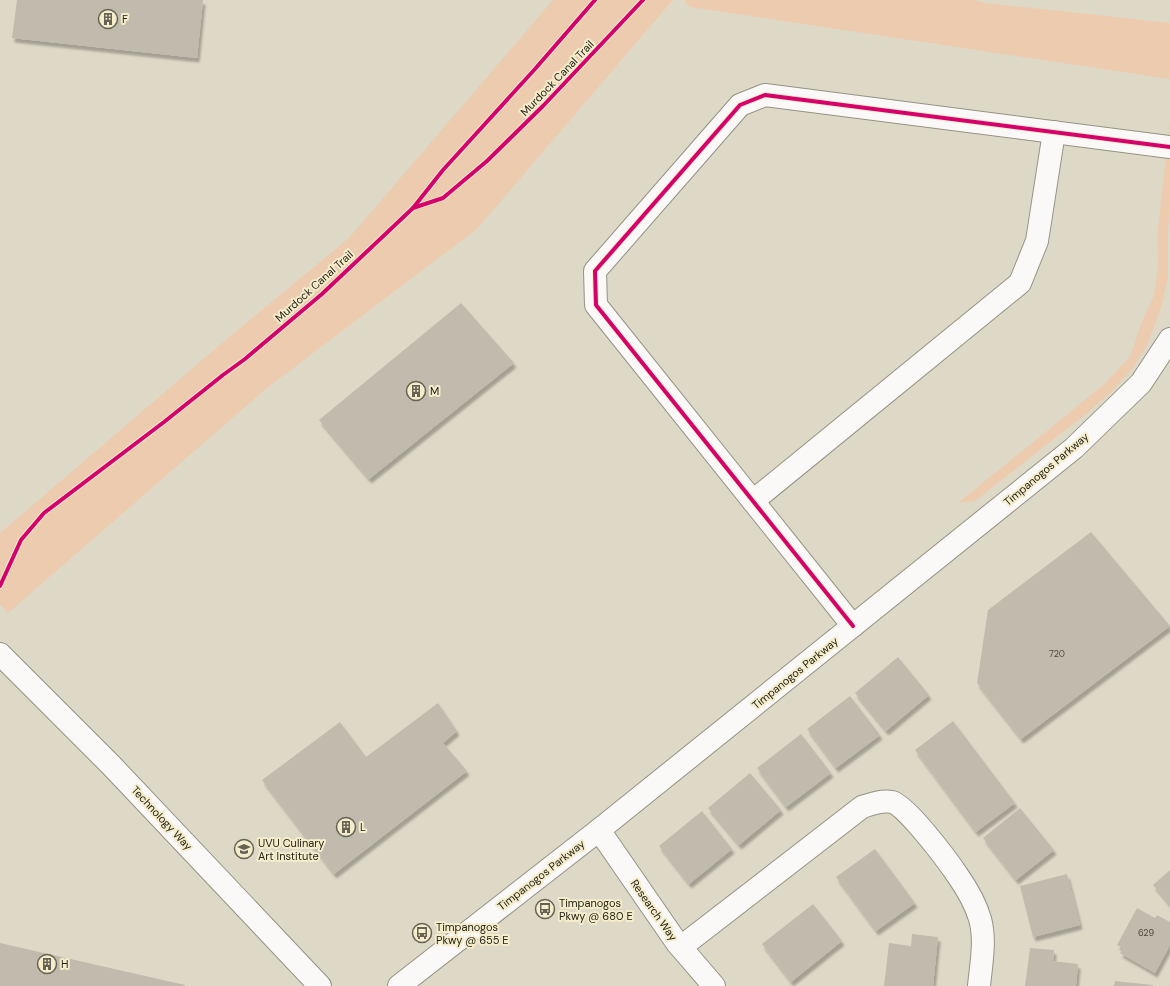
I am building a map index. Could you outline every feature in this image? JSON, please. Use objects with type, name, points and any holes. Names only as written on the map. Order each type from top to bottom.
[{"type":"street","points":[[853,626],[596,305],[595,271],[740,105],[765,95],[1170,147]]},
{"type":"street","points":[[753,501],[1020,282],[1037,242],[1054,132]]},
{"type":"street","name":"Timpanogos Parkway","points":[[399,986],[599,830],[1074,448],[1141,383],[1170,340]]},
{"type":"street","name":"Technology Way","points":[[0,654],[115,769],[320,986]]},
{"type":"street","points":[[681,947],[862,807],[884,801],[893,802],[912,817],[958,876],[978,912],[981,920],[982,938],[982,958],[979,986]]},
{"type":"street","name":"Research Way","points":[[599,830],[681,947],[714,986]]},
{"type":"shaded area","points":[[553,0],[673,0],[477,229],[267,388],[8,613],[0,604],[0,533],[228,338],[349,238]]},
{"type":"shaded area","points":[[684,0],[973,0],[985,3],[1170,23],[1170,79],[690,7]]},
{"type":"shaded area","points":[[1170,122],[1168,277],[1162,305],[1148,343],[1133,368],[1114,389],[1091,410],[975,501],[958,503],[1102,386],[1130,357],[1143,319],[1154,295],[1158,265],[1157,236]]},
{"type":"building","name":"F","points":[[17,0],[203,0],[197,58],[12,38]]},
{"type":"building","name":"M","points":[[461,303],[514,363],[369,479],[319,420]]},
{"type":"building","points":[[1091,532],[1170,626],[1021,739],[977,683],[988,610]]},
{"type":"building","points":[[898,657],[929,695],[886,731],[855,693]]},
{"type":"building","points":[[850,696],[880,735],[836,768],[807,729]]},
{"type":"building","name":"L","points":[[438,703],[457,731],[443,743],[467,771],[334,874],[262,780],[340,722],[366,757]]},
{"type":"building","points":[[953,721],[1015,803],[976,832],[915,750]]},
{"type":"building","points":[[801,734],[831,773],[786,807],[757,768]]},
{"type":"building","points":[[750,773],[781,810],[739,845],[708,808]]},
{"type":"building","points":[[1020,808],[1054,850],[1016,880],[983,838]]},
{"type":"building","points":[[702,811],[732,849],[689,884],[659,846]]},
{"type":"building","points":[[875,849],[915,903],[876,931],[836,877]]},
{"type":"building","points":[[1170,870],[1170,905],[1153,885]]},
{"type":"building","points":[[1067,874],[1080,925],[1033,937],[1020,886]]},
{"type":"building","points":[[813,904],[842,941],[791,982],[762,944]]},
{"type":"building","points":[[1137,908],[1155,918],[1157,915],[1170,922],[1170,945],[1155,973],[1120,953],[1123,948],[1117,945]]},
{"type":"building","points":[[912,934],[938,937],[933,986],[884,986],[889,943],[911,946]]},
{"type":"building","name":"H","points":[[0,943],[185,985],[185,986],[0,986]]},
{"type":"building","points":[[1030,948],[1054,950],[1053,961],[1078,964],[1076,986],[1025,986]]},
{"type":"building","points":[[1115,981],[1153,985],[1153,986],[1114,986]]},
{"type":"cycle path","points":[[413,208],[443,170],[535,69],[595,0]]},
{"type":"cycle path","name":"Murdock Canal Trail","points":[[0,586],[21,540],[44,513],[245,359],[322,294],[413,208],[443,198],[487,161],[543,106],[643,0]]},
{"type":"cycle path","points":[[853,626],[596,305],[595,271],[740,105],[765,95],[1170,147]]},
{"type":"place","name":"F","points":[[108,19]]},
{"type":"place","name":"M","points":[[416,391]]},
{"type":"place","name":"L","points":[[346,827]]},
{"type":"place","name":"UVU Culinary Art Institute","points":[[244,849]]},
{"type":"place","name":"Timpanogos Pkwy @ 680 E","points":[[545,909]]},
{"type":"place","name":"Timpanogos Pkwy @ 655 E","points":[[422,933]]},
{"type":"place","name":"H","points":[[47,964]]}]
